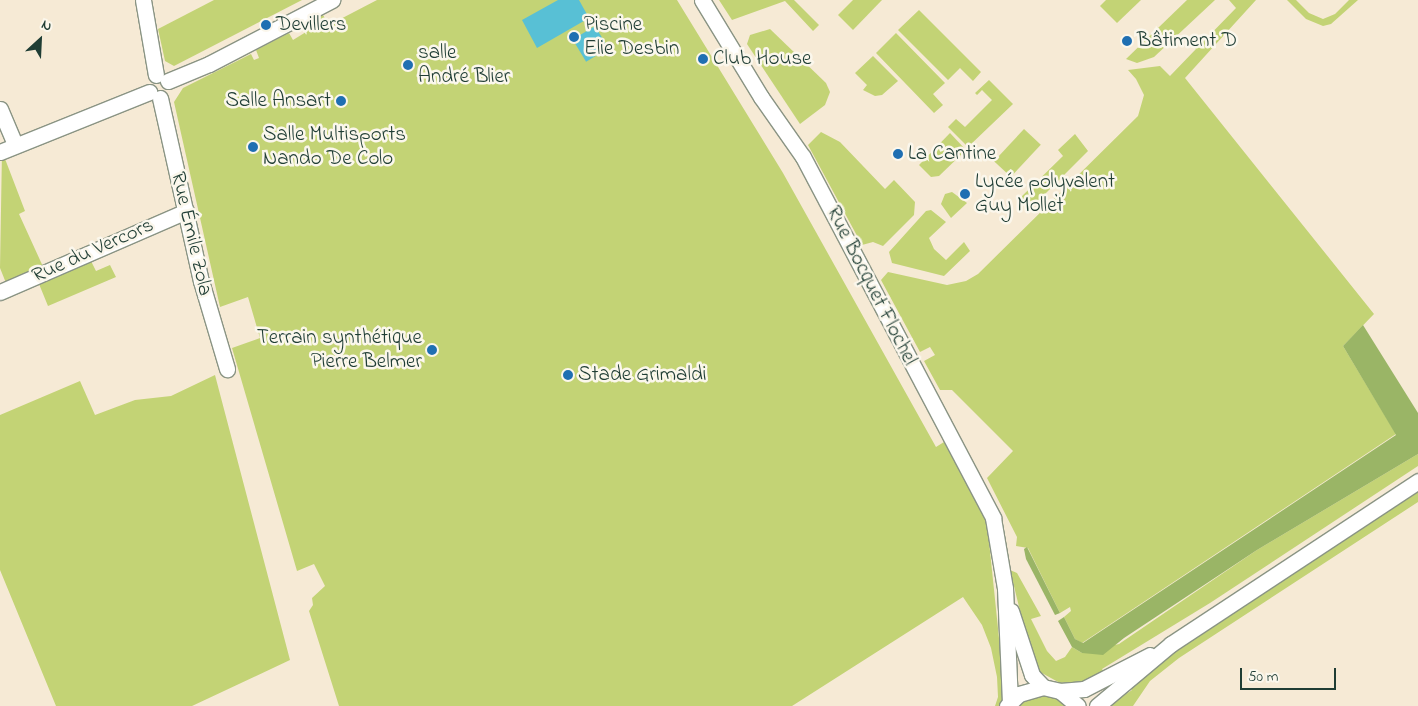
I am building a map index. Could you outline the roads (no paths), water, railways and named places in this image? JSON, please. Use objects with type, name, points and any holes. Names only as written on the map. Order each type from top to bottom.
[{"type":"street","points":[[143,0],[162,78]]},
{"type":"street","points":[[0,152],[154,95],[148,82],[209,64],[332,0]]},
{"type":"street","name":"Rue Bocquet Flochel","points":[[702,0],[766,104],[803,157],[975,480],[997,530],[1005,588],[1009,704]]},
{"type":"street","name":"Rue Émile Zola","points":[[154,95],[226,369]]},
{"type":"street","points":[[0,109],[15,145]]},
{"type":"street","name":"Rue du Vercors","points":[[0,292],[186,211]]},
{"type":"street","points":[[1009,704],[1031,688],[1044,687],[1060,691],[1084,689],[1171,644],[1418,481]]},
{"type":"street","name":"Rue Bocquet Flochel","points":[[1005,588],[1023,652],[1032,675],[1044,687]]},
{"type":"street","points":[[1097,706],[1171,644]]},
{"type":"street","points":[[1060,691],[1078,706]]},
{"type":"water","points":[[558,0],[579,0],[589,18],[537,48],[522,20]]},
{"type":"water","points":[[595,26],[608,48],[586,62],[573,39]]},
{"type":"place","name":"Devillers","points":[[266,25]]},
{"type":"place","name":"Piscine Elie Desbin","points":[[574,37]]},
{"type":"place","name":"Bâtiment D","points":[[1127,41]]},
{"type":"place","name":"Club House","points":[[703,59]]},
{"type":"place","name":"salle André Blier","points":[[408,65]]},
{"type":"place","name":"Salle Ansart","points":[[341,101]]},
{"type":"place","name":"Salle Multisports Nando De Colo","points":[[253,147]]},
{"type":"place","name":"La Cantine","points":[[898,154]]},
{"type":"place","name":"Lycée polyvalent Guy Mollet","points":[[965,194]]},
{"type":"place","name":"Terrain synthétique Pierre Belmer","points":[[432,350]]},
{"type":"place","name":"Stade Grimaldi","points":[[568,375]]}]
